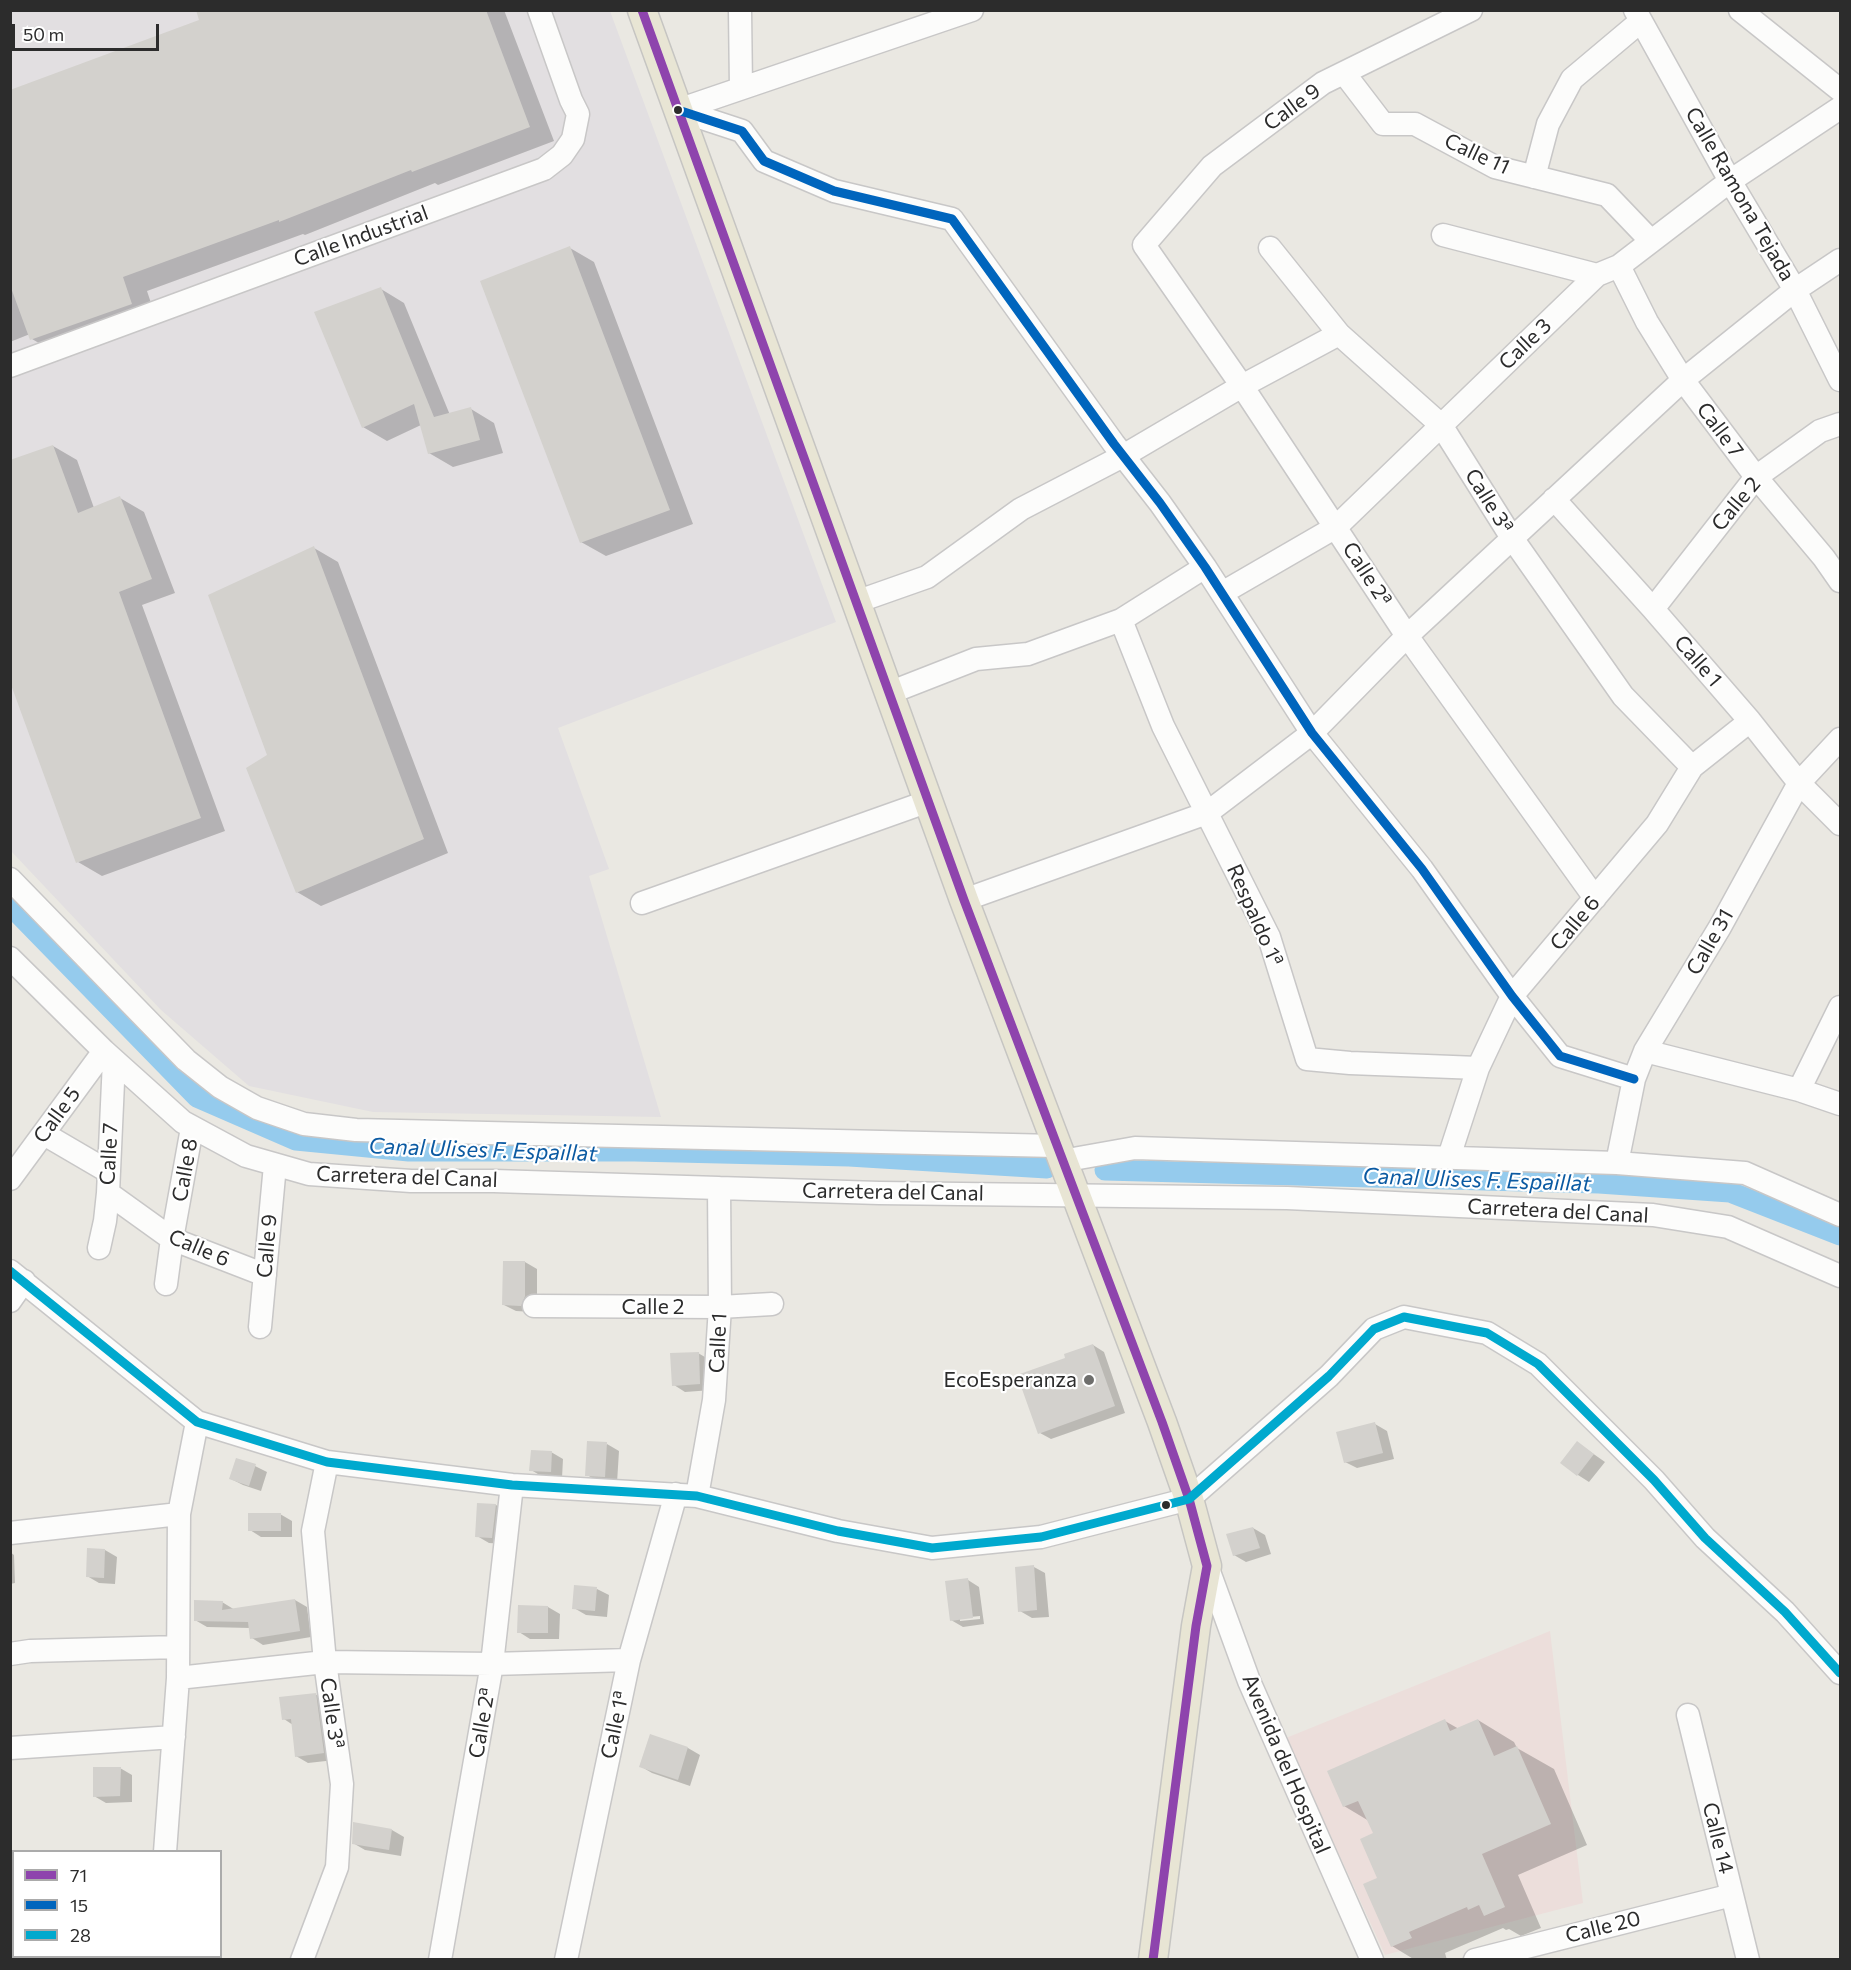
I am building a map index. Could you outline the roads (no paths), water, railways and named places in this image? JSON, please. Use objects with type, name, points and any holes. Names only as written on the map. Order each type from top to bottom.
[{"type":"main road","points":[[642,10],[964,900],[1162,1422],[1189,1499],[1207,1566],[1194,1638],[1153,1959]]},
{"type":"street","name":"Calle Industrial","points":[[10,366],[544,169],[562,155],[573,139],[578,114],[539,10]]},
{"type":"street","points":[[740,10],[741,88]]},
{"type":"street","points":[[678,110],[972,10]]},
{"type":"street","name":"Calle 9","points":[[1144,245],[1212,166],[1323,83],[1471,10]]},
{"type":"street","points":[[1740,10],[1840,90]]},
{"type":"street","points":[[1534,177],[1548,124],[1572,79],[1638,16]]},
{"type":"street","name":"Calle Ramona Tejada","points":[[1638,16],[1730,181],[1795,290],[1840,380]]},
{"type":"street","name":"Calle 11","points":[[1344,74],[1383,124],[1415,124],[1495,167],[1607,195],[1651,241]]},
{"type":"street","name":"Calle 3","points":[[1222,593],[1336,527],[1597,275],[1619,266],[1730,181],[1840,108]]},
{"type":"street","points":[[678,110],[742,131],[764,161],[834,191],[952,219],[1205,567],[1312,733],[1422,869],[1512,996],[1560,1056],[1634,1078]]},
{"type":"street","points":[[1443,235],[1597,275]]},
{"type":"street","name":"Calle 2ª","points":[[1144,245],[1242,386],[1407,636],[1595,898]]},
{"type":"street","name":"Calle 3ª","points":[[1270,248],[1339,334],[1440,425],[1512,538],[1623,696],[1692,767]]},
{"type":"street","points":[[964,900],[1207,813],[1312,733],[1407,636],[1683,380],[1795,290],[1840,260]]},
{"type":"street","name":"Calle 7","points":[[1619,266],[1647,322],[1683,380],[1756,477],[1824,558],[1840,581]]},
{"type":"street","points":[[856,602],[927,577],[1021,509],[1123,456],[1242,386],[1339,334]]},
{"type":"street","name":"Calle 2","points":[[1653,609],[1756,477],[1820,431],[1840,424]]},
{"type":"street","name":"Calle 1","points":[[1554,499],[1653,609],[1799,783],[1840,824]]},
{"type":"street","points":[[889,693],[976,659],[1028,654],[1120,620],[1205,567]]},
{"type":"street","name":"Respaldo 1ª","points":[[1120,620],[1163,726],[1269,937],[1307,1059],[1478,1068]]},
{"type":"street","name":"Calle 6","points":[[1449,1157],[1478,1068],[1512,996],[1657,824],[1692,767],[1749,722]]},
{"type":"street","name":"Calle 31","points":[[1617,1163],[1634,1078],[1645,1051],[1720,927],[1799,783],[1840,739]]},
{"type":"street","points":[[642,903],[928,801]]},
{"type":"street","points":[[10,879],[186,1060],[220,1087],[256,1108],[304,1124],[356,1130],[1059,1154],[1135,1148],[1617,1163],[1745,1173],[1840,1215]]},
{"type":"street","name":"Carretera del Canal","points":[[10,958],[109,1056],[183,1122],[246,1156],[309,1174],[411,1181],[494,1181],[891,1193],[1287,1198],[1653,1215],[1728,1227],[1840,1276]]},
{"type":"street","points":[[1799,1090],[1840,1007]]},
{"type":"street","points":[[1645,1051],[1799,1090],[1840,1104]]},
{"type":"street","name":"Calle 7","points":[[99,1248],[105,1221],[108,1183],[109,1056]]},
{"type":"street","name":"Calle 5","points":[[10,1179],[109,1056]]},
{"type":"street","name":"Calle 8","points":[[166,1284],[192,1128]]},
{"type":"street","name":"Calle 6","points":[[44,1134],[108,1183],[172,1239],[265,1275]]},
{"type":"street","name":"Calle 9","points":[[260,1327],[275,1165]]},
{"type":"street","name":"Calle 1","points":[[687,1495],[714,1400],[720,1307],[719,1188]]},
{"type":"street","points":[[10,1301],[17,1276],[197,1422],[327,1462],[512,1485],[687,1495],[838,1532],[932,1548],[1041,1537],[1189,1499],[1329,1376],[1374,1329],[1404,1317],[1487,1333],[1538,1364],[1654,1480],[1705,1538],[1785,1612],[1840,1673]]},
{"type":"street","name":"Calle 2","points":[[534,1306],[720,1307],[772,1304]]},
{"type":"street","points":[[165,1850],[178,1678],[179,1514],[197,1422]]},
{"type":"street","name":"Calle 3ª","points":[[302,1959],[337,1867],[342,1784],[325,1662],[313,1531],[327,1462]]},
{"type":"street","name":"Calle 2ª","points":[[440,1959],[492,1664],[512,1485]]},
{"type":"street","name":"Calle 1ª","points":[[568,1951],[629,1660],[687,1495]]},
{"type":"street","points":[[10,1533],[179,1514]]},
{"type":"street","name":"Avenida del Hospital","points":[[1207,1566],[1249,1681],[1372,1959]]},
{"type":"street","points":[[10,1654],[30,1651],[178,1647]]},
{"type":"street","points":[[178,1678],[325,1662],[492,1664],[629,1660]]},
{"type":"street","name":"Calle 14","points":[[1688,1715],[1748,1959]]},
{"type":"street","points":[[10,1748],[174,1737]]},
{"type":"street","name":"Calle 20","points":[[1475,1959],[1732,1895]]},
{"type":"street","points":[[568,1951],[585,1959]]},
{"type":"waterway","name":"Canal Ulises F. Espaillat","points":[[10,905],[197,1097],[296,1140],[409,1151],[635,1151],[849,1156],[1047,1168]]},
{"type":"waterway","name":"Canal Ulises F. Espaillat","points":[[1105,1170],[1599,1183],[1730,1192],[1840,1235]]},
{"type":"place","name":"EcoEsperanza","points":[[1089,1380]]}]
